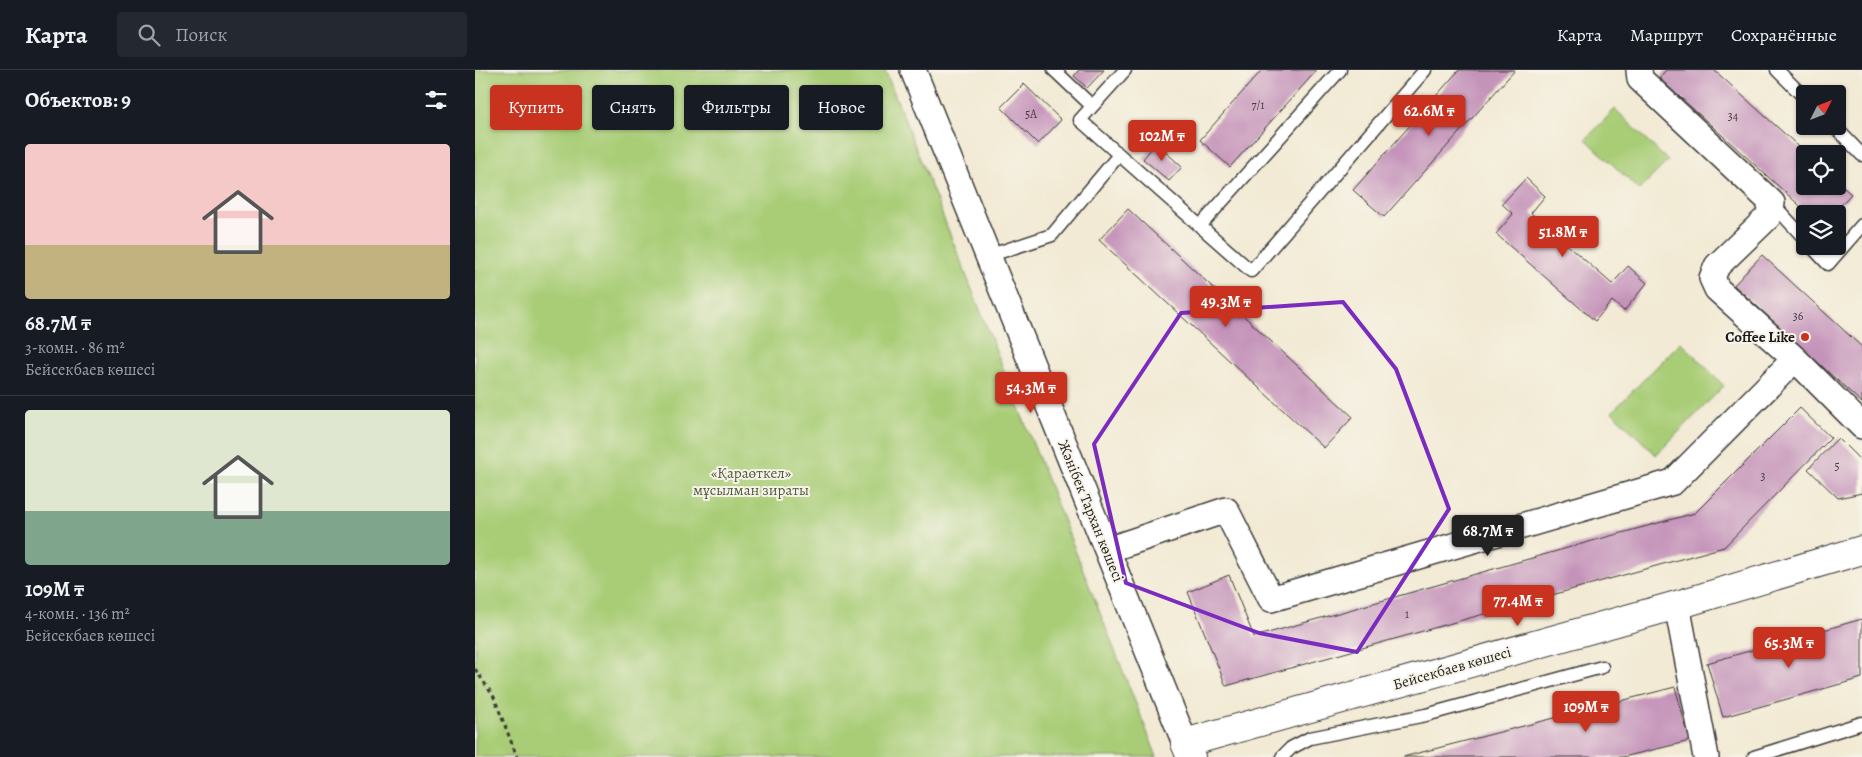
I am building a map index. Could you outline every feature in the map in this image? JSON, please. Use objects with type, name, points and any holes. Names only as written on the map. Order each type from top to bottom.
[{"type":"street","name":"Жәнібек Тархан көшесі","points":[[913,70],[1188,750]]},
{"type":"street","points":[[1639,70],[1640,80],[1772,203],[1768,217],[1717,266],[1712,278],[1717,290],[1795,359],[1862,426]]},
{"type":"street","points":[[1107,550],[1226,510],[1271,598],[1673,482],[1795,359]]},
{"type":"street","name":"Бейсекбаев көшесі","points":[[1188,750],[1862,550]]},
{"type":"street","points":[[1677,605],[1706,757]]},
{"type":"lane","points":[[1054,70],[1092,106]]},
{"type":"lane","points":[[1125,70],[1080,120],[1118,156],[1251,271],[1425,70]]},
{"type":"lane","points":[[1200,226],[1340,70]]},
{"type":"lane","points":[[1777,70],[1796,89]]},
{"type":"lane","points":[[1843,135],[1862,155]]},
{"type":"lane","points":[[988,256],[1052,235],[1118,156]]},
{"type":"lane","points":[[1772,203],[1796,229]]},
{"type":"lane","points":[[1846,243],[1862,226]]},
{"type":"lane","points":[[1819,255],[1827,264],[1835,255]]},
{"type":"lane","points":[[1283,757],[1291,748],[1310,738],[1426,715],[1602,667]]},
{"type":"lane","points":[[1754,757],[1862,723]]},
{"type":"path","points":[[475,669],[493,696],[517,757]]},
{"type":"highlighted area","points":[[1343,302],[1396,369],[1449,509],[1357,652],[1259,633],[1126,583],[1094,444],[1181,313]]},
{"type":"green space","name":"«Қараөткел» мұсылман зираты","points":[[475,70],[885,70],[1157,757],[475,757]]},
{"type":"green space","points":[[1615,109],[1668,161],[1639,190],[1586,139]]},
{"type":"green space","points":[[1681,342],[1724,386],[1656,455],[1612,412]]},
{"type":"building","points":[[1079,70],[1104,70],[1087,88],[1074,76]]},
{"type":"building","points":[[1262,70],[1317,70],[1230,167],[1200,140]]},
{"type":"building","points":[[1459,70],[1515,70],[1384,217],[1353,190]]},
{"type":"building","points":[[1666,70],[1714,70],[1797,145],[1796,195],[1846,195],[1846,190],[1851,194],[1841,205],[1799,205],[1659,78]]},
{"type":"building","points":[[1024,84],[1061,120],[1038,144],[1001,107]]},
{"type":"building","points":[[1156,143],[1182,167],[1169,181],[1143,159]]},
{"type":"building","points":[[1526,178],[1545,196],[1531,213],[1612,284],[1628,266],[1647,283],[1624,311],[1612,301],[1595,321],[1496,234],[1513,214],[1502,204]]},
{"type":"building","points":[[1128,209],[1353,417],[1324,448],[1099,240]]},
{"type":"building","points":[[1762,255],[1862,347],[1862,403],[1734,285]]},
{"type":"building","points":[[1800,408],[1831,438],[1724,547],[1226,686],[1188,592],[1229,575],[1254,637],[1695,513]]},
{"type":"building","points":[[1838,438],[1862,462],[1862,493],[1838,498],[1808,469]]},
{"type":"building","points":[[1862,619],[1862,678],[1723,717],[1707,663]]},
{"type":"building","points":[[1675,687],[1690,741],[1623,757],[1403,757]]},
{"type":"place","name":"Coffee Like","points":[[1805,337]]}]
